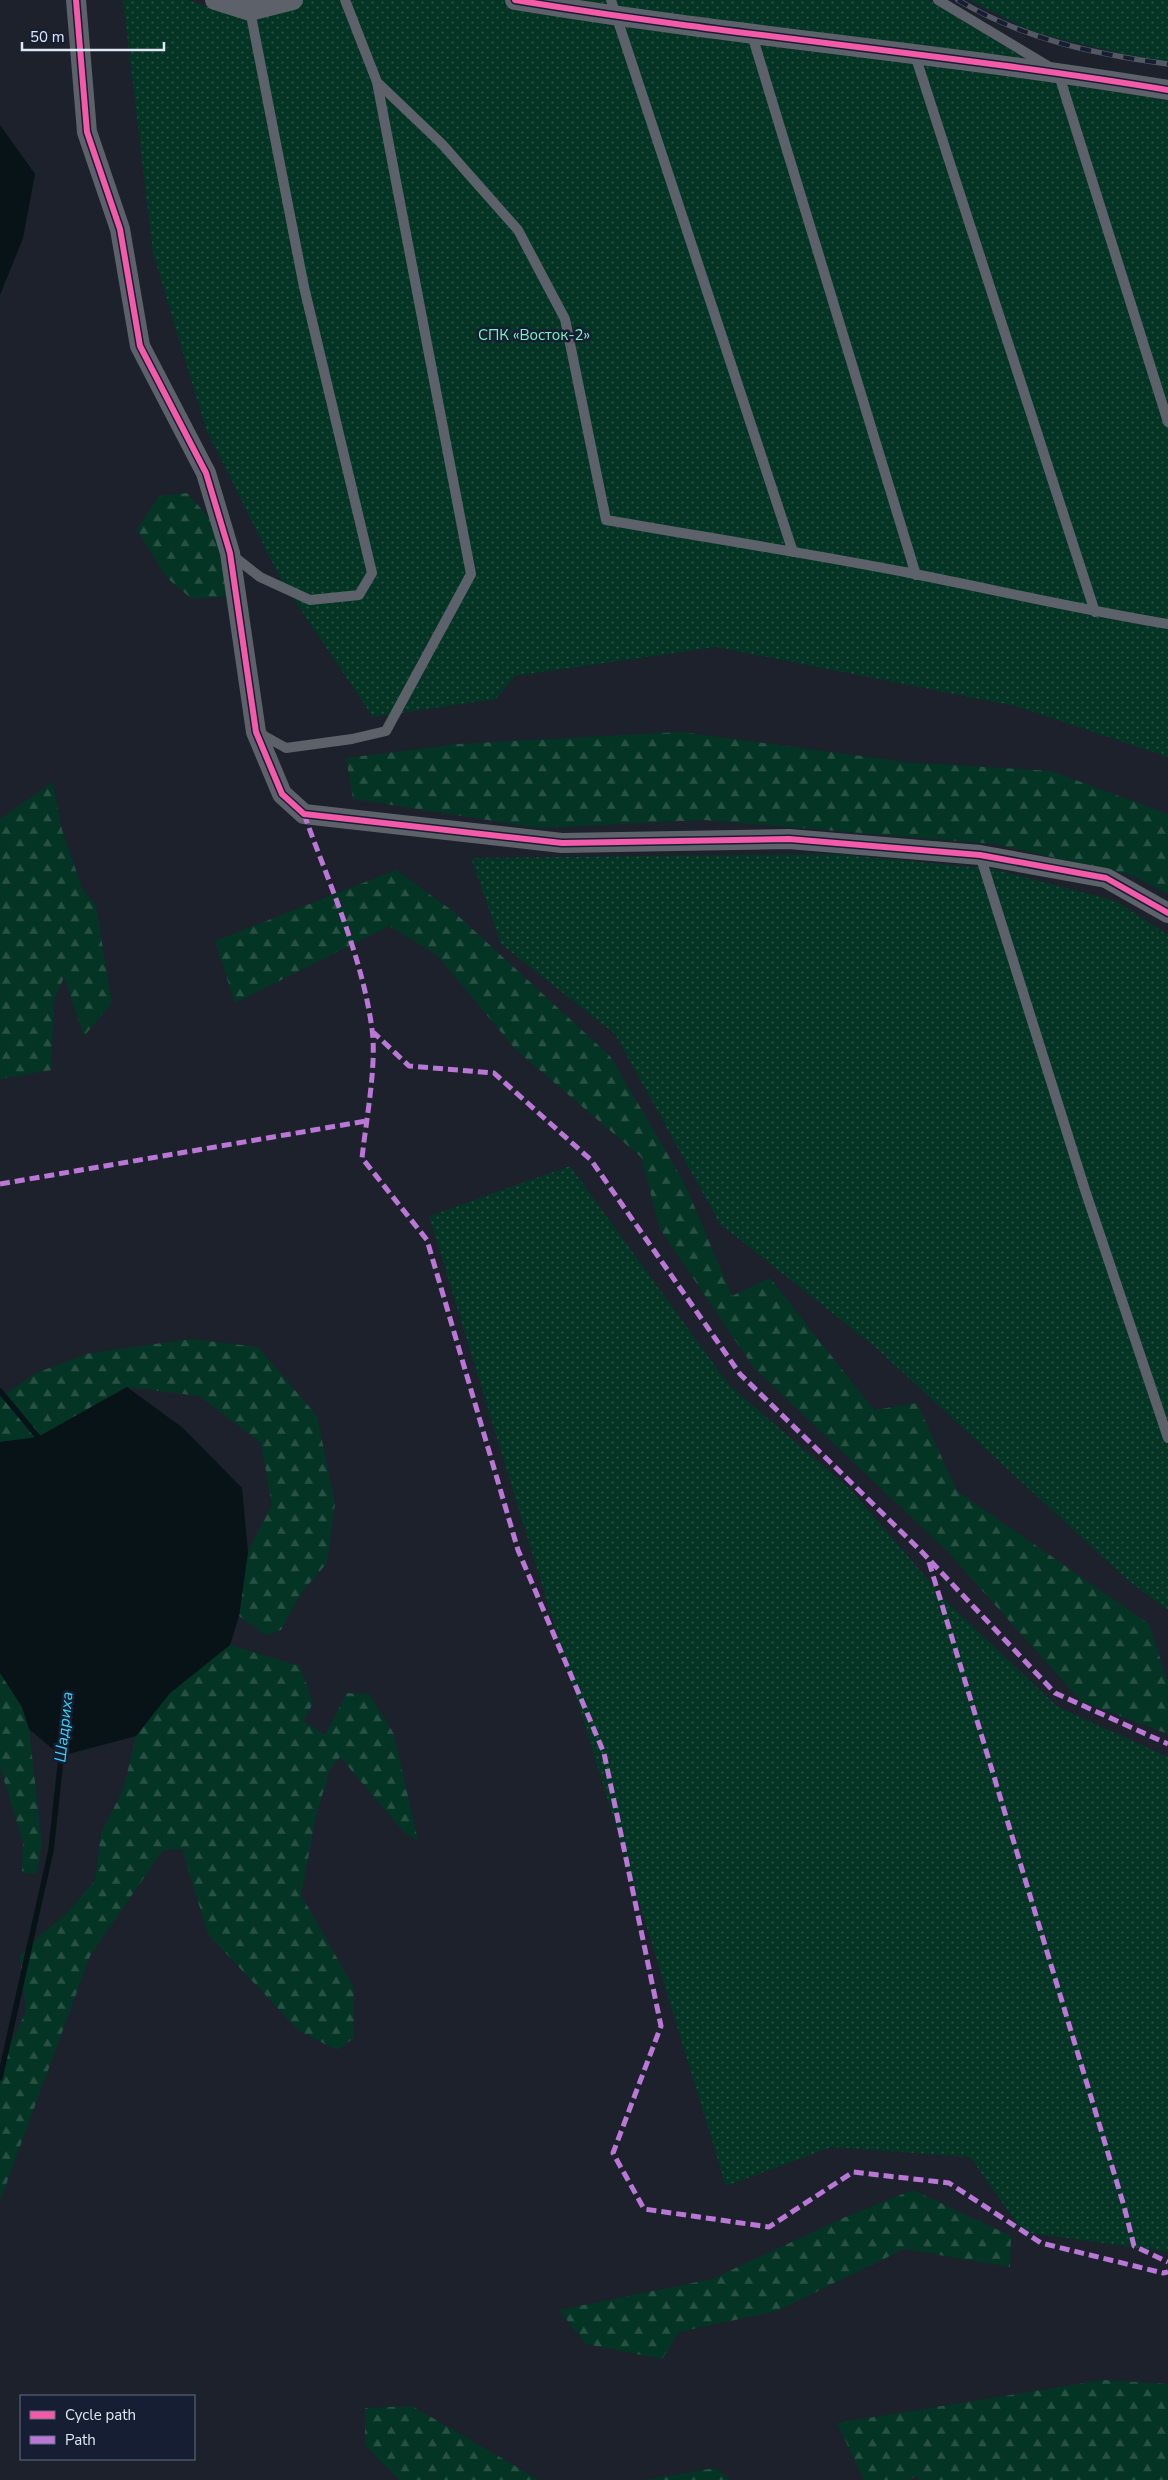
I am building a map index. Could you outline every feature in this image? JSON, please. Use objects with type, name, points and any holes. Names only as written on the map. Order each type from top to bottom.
[{"type":"street","points":[[76,0],[87,132],[120,229],[140,346],[206,473],[230,552],[256,732],[282,794],[304,814],[562,843],[789,839],[980,855],[1106,878],[1168,913]]},
{"type":"street","points":[[215,0],[249,5],[293,0]]},
{"type":"street","points":[[515,0],[614,8],[752,35],[1058,72],[1168,90]]},
{"type":"lane","points":[[256,732],[286,748],[352,739],[386,731],[471,574],[377,82],[345,0]]},
{"type":"lane","points":[[938,0],[1058,72],[1168,422]]},
{"type":"lane","points":[[230,552],[260,577],[310,600],[359,595],[372,573],[304,287],[249,5]]},
{"type":"lane","points":[[614,8],[794,552]]},
{"type":"lane","points":[[752,35],[916,574]]},
{"type":"lane","points":[[916,55],[1095,612]]},
{"type":"lane","points":[[377,82],[442,144],[518,230],[565,320],[606,520],[916,574],[1095,612],[1168,624]]},
{"type":"lane","points":[[980,855],[1085,1190],[1168,1438]]},
{"type":"green space","name":"СПК «Восток-2»","points":[[123,0],[188,0],[249,21],[298,0],[929,0],[1067,84],[1168,100],[1168,757],[1015,706],[716,647],[515,676],[496,699],[373,717],[282,582],[206,429],[153,253]]},
{"type":"green space","points":[[969,0],[1168,0],[1168,65],[1036,33]]},
{"type":"green space","points":[[187,493],[213,522],[230,596],[192,599],[167,578],[137,530],[159,496]]},
{"type":"green space","points":[[681,732],[906,762],[1051,771],[1168,814],[1168,894],[1132,875],[994,844],[704,820],[538,828],[353,799],[346,758],[458,744]]},
{"type":"green space","points":[[53,782],[62,830],[82,888],[96,906],[112,1003],[84,1036],[64,977],[54,1000],[51,1070],[0,1079],[0,819]]},
{"type":"green space","points":[[836,854],[993,869],[1116,901],[1168,935],[1168,1610],[1130,1582],[874,1346],[720,1224],[615,1034],[501,944],[471,858]]},
{"type":"green space","points":[[396,870],[454,912],[610,1056],[684,1182],[732,1296],[770,1278],[874,1410],[917,1403],[957,1491],[1149,1624],[1168,1683],[1168,1734],[1081,1701],[947,1551],[754,1368],[660,1229],[641,1157],[516,1050],[437,955],[389,926],[235,1003],[215,941]]},
{"type":"green space","points":[[570,1166],[729,1385],[850,1489],[950,1605],[1058,1707],[1168,1757],[1168,2252],[1023,2232],[970,2157],[831,2147],[726,2186],[429,1216]]},
{"type":"green space","points":[[191,1339],[258,1347],[317,1416],[335,1504],[327,1563],[301,1593],[281,1630],[266,1635],[239,1616],[248,1552],[272,1505],[261,1443],[199,1396],[127,1387],[38,1437],[0,1442],[0,1398],[36,1373],[90,1353]]},
{"type":"green space","points":[[230,1645],[300,1666],[313,1703],[304,1721],[325,1735],[347,1693],[369,1694],[394,1734],[418,1841],[404,1832],[340,1757],[330,1769],[316,1816],[301,1895],[354,1988],[354,2038],[337,2050],[299,2031],[208,1934],[182,1849],[163,1850],[90,1956],[0,2201],[0,2068],[26,2011],[20,1956],[68,1912],[95,1880],[101,1833],[123,1790],[136,1736],[170,1693]]},
{"type":"green space","points":[[0,1673],[22,1707],[29,1729],[42,1844],[36,1874],[22,1873],[23,1842],[0,1767]]},
{"type":"green space","points":[[913,2190],[1011,2236],[1010,2267],[904,2249],[777,2311],[679,2332],[662,2359],[586,2344],[559,2310],[712,2279],[843,2218]]},
{"type":"green space","points":[[1103,2380],[1168,2384],[1168,2480],[919,2480],[917,2476],[909,2480],[864,2480],[837,2423]]},
{"type":"green space","points":[[412,2406],[539,2480],[399,2480],[365,2445],[365,2408]]},
{"type":"green space","points":[[715,2468],[731,2480],[644,2480]]},
{"type":"water","points":[[0,125],[35,174],[23,238],[0,295]]},
{"type":"water","points":[[127,1387],[183,1428],[242,1488],[248,1552],[239,1616],[230,1645],[170,1693],[136,1736],[61,1756],[29,1729],[22,1707],[0,1673],[0,1442],[38,1437]]},
{"type":"waterway","name":"Шадриха","points":[[0,1391],[38,1437],[40,1442]]},
{"type":"waterway","name":"Шадриха","points":[[0,2078],[51,1850],[62,1749]]},
{"type":"railway","points":[[958,0],[983,14],[1033,35],[1086,50],[1168,64]]},
{"type":"marked path","points":[[304,814],[353,947],[361,974],[372,1029],[372,1075],[362,1158],[427,1240],[518,1550],[604,1753],[661,2026],[613,2153],[644,2209],[769,2227],[853,2172],[949,2183],[1041,2243],[1163,2273],[1168,2272]]},
{"type":"marked path","points":[[372,1031],[409,1066],[494,1073],[591,1160],[740,1374],[922,1552],[1055,1693],[1168,1744]]},
{"type":"marked path","points":[[0,1184],[366,1121]]},
{"type":"marked path","points":[[929,1562],[1124,2206],[1134,2246],[1168,2262]]},
{"type":"cycle path","points":[[76,0],[87,132],[120,229],[140,346],[206,473],[230,553],[256,732],[282,794],[304,814],[562,843],[789,839],[980,855],[1106,878],[1168,913]]},
{"type":"cycle path","points":[[515,0],[596,13],[1087,77],[1168,90]]}]
